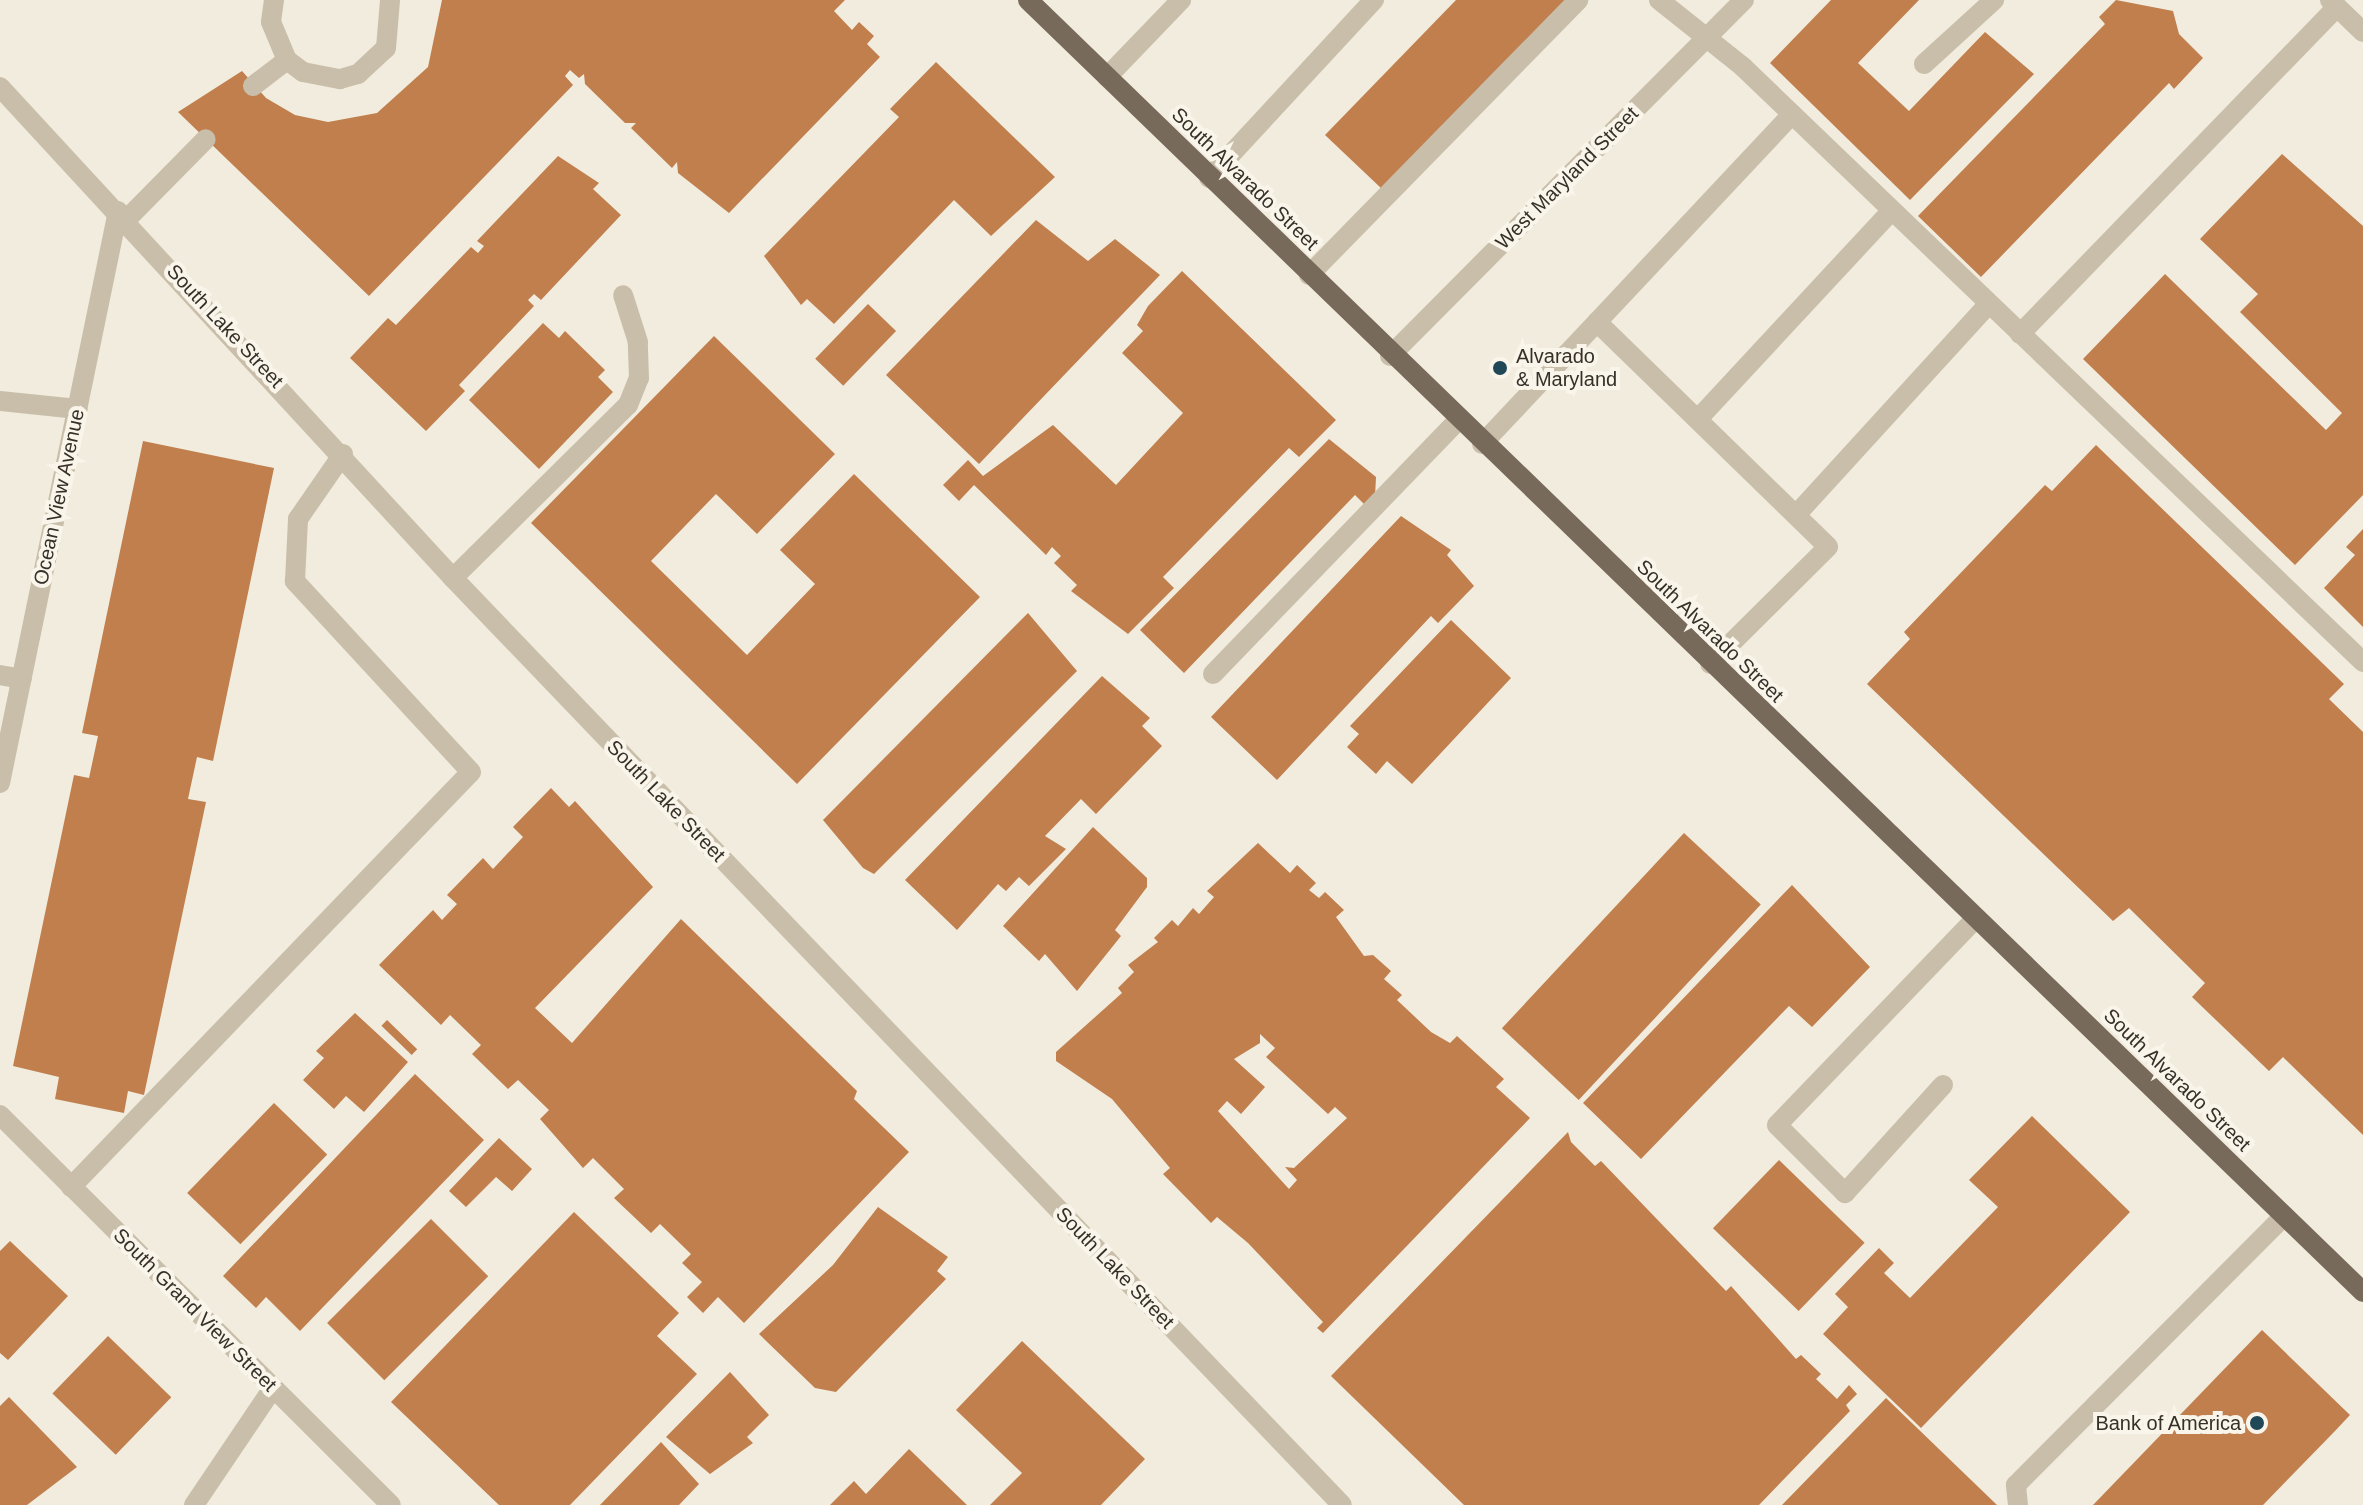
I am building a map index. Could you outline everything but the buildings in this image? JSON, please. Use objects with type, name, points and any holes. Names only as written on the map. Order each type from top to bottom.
[{"type":"main road","name":"South Alvarado Street","points":[[1028,0],[1457,421],[2363,1292]]},
{"type":"street","points":[[274,0],[271,22],[287,60],[320,79],[358,74],[386,48],[390,0]]},
{"type":"street","points":[[1107,77],[1181,0]]},
{"type":"street","points":[[1209,178],[1374,0]]},
{"type":"street","points":[[1309,275],[1578,0]]},
{"type":"street","points":[[1659,0],[1792,114],[2363,662]]},
{"type":"street","name":"West Maryland Street","points":[[1390,356],[1744,0]]},
{"type":"street","points":[[1924,64],[1994,0]]},
{"type":"street","points":[[2020,334],[2333,3],[2363,32]]},
{"type":"street","points":[[253,86],[287,60]]},
{"type":"street","name":"South Lake Street","points":[[0,87],[123,215],[453,578],[1342,1505]]},
{"type":"street","points":[[1482,444],[1792,114]]},
{"type":"street","points":[[123,215],[206,139]]},
{"type":"street","points":[[1698,419],[1892,210]]},
{"type":"street","name":"Ocean View Avenue","points":[[0,783],[78,409],[123,215]]},
{"type":"street","points":[[453,578],[628,405],[639,378],[638,342],[623,295]]},
{"type":"street","points":[[1796,515],[1989,304]]},
{"type":"street","points":[[1597,322],[1828,547],[1710,664]]},
{"type":"street","points":[[0,401],[78,409]]},
{"type":"street","points":[[1213,674],[1457,421]]},
{"type":"street","points":[[71,1187],[471,772],[295,581],[298,519],[343,454]]},
{"type":"street","points":[[0,675],[22,679]]},
{"type":"street","points":[[1943,1085],[1845,1193],[1777,1125],[1975,919]]},
{"type":"street","name":"South Grand View Street","points":[[0,1115],[391,1505]]},
{"type":"street","points":[[2018,1505],[2016,1485],[2284,1216]]},
{"type":"street","points":[[194,1505],[273,1388]]},
{"type":"place","name":"Alvarado & Maryland","points":[[1500,368]]},
{"type":"place","name":"Bank of America","points":[[2257,1423]]}]
